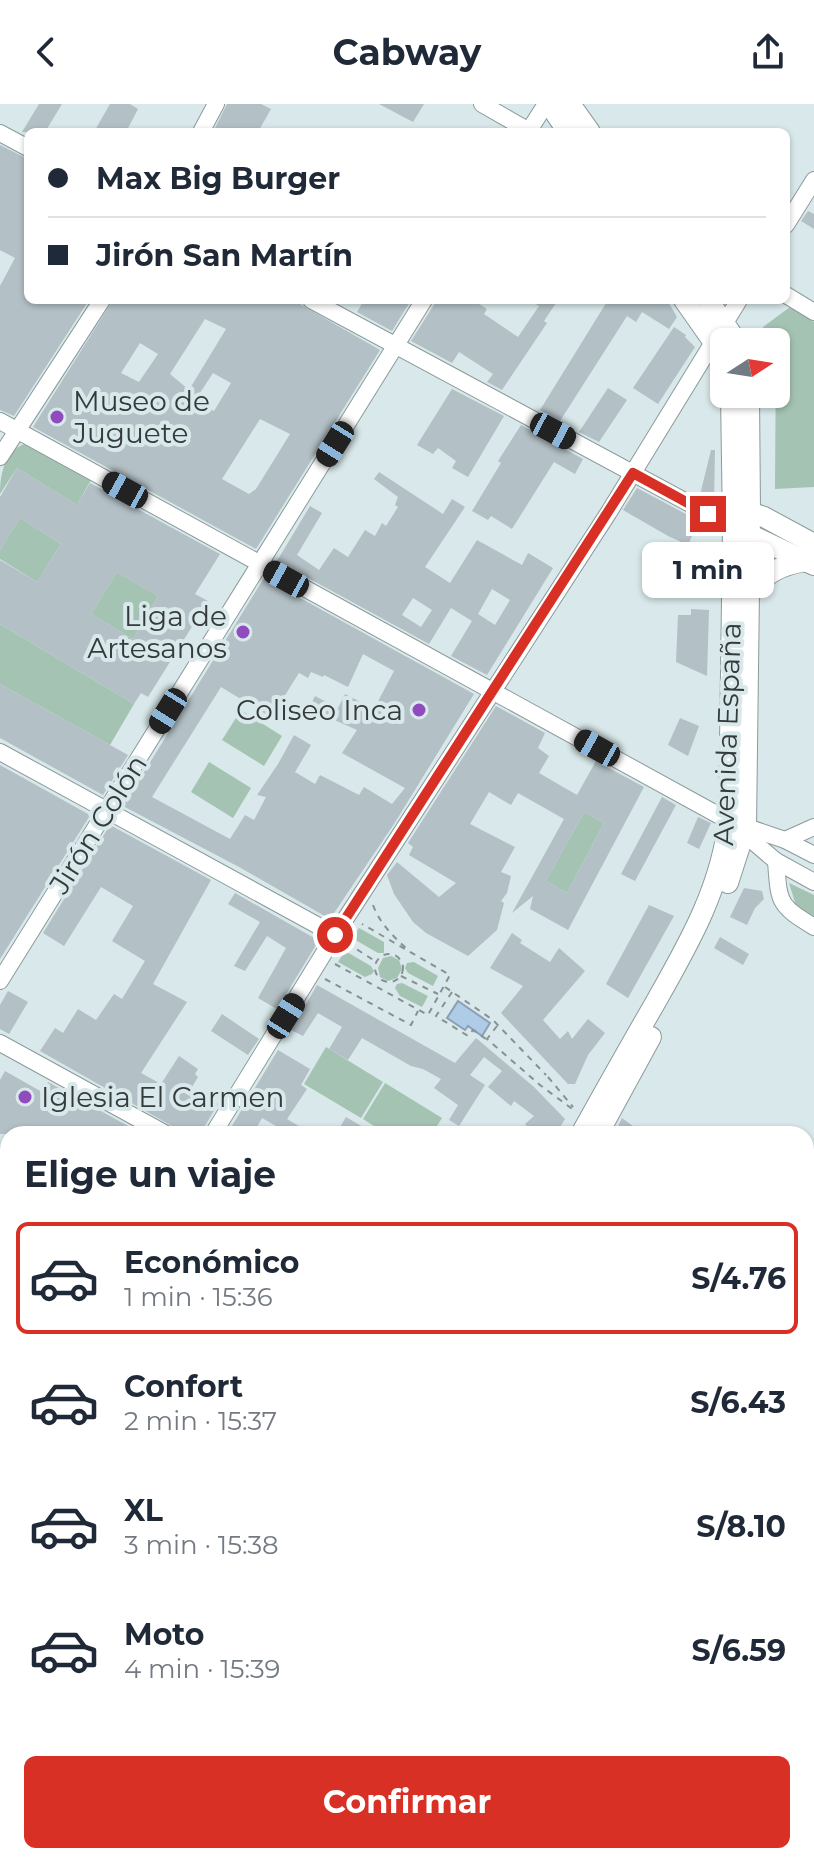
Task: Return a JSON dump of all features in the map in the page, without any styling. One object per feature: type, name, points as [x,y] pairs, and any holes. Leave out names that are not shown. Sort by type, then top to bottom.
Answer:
[{"type":"main road","points":[[547,104],[565,128]]},
{"type":"main road","points":[[570,104],[587,128]]},
{"type":"main road","points":[[687,304],[710,337]]},
{"type":"main road","points":[[711,304],[728,328]]},
{"type":"main road","name":"Avenida España","points":[[599,1126],[712,926],[740,828],[748,596],[732,408]]},
{"type":"main road","name":"Avenida España","points":[[740,828],[741,520],[748,408]]},
{"type":"main road","points":[[741,520],[812,551]]},
{"type":"main road","points":[[748,596],[763,577],[812,551]]},
{"type":"street","points":[[203,128],[216,104]]},
{"type":"street","points":[[482,104],[524,128]]},
{"type":"street","points":[[531,128],[547,104]]},
{"type":"street","points":[[0,133],[24,146]]},
{"type":"street","points":[[790,219],[814,180]]},
{"type":"street","points":[[790,297],[814,312]]},
{"type":"street","points":[[0,457],[99,304]]},
{"type":"street","points":[[318,304],[633,473],[741,520]]},
{"type":"street","name":"Jirón Colón","points":[[0,981],[422,304]]},
{"type":"street","points":[[724,328],[737,304]]},
{"type":"street","points":[[218,1126],[492,690],[633,473],[710,363]]},
{"type":"street","points":[[0,421],[740,828],[776,861],[814,882]]},
{"type":"street","points":[[0,752],[339,938]]},
{"type":"street","points":[[785,840],[814,827]]},
{"type":"street","points":[[740,828],[785,840],[814,855]]},
{"type":"street","points":[[776,861],[778,887],[785,908],[814,927]]},
{"type":"street","points":[[0,1043],[151,1126]]},
{"type":"path","points":[[372,900],[382,923],[412,953]]},
{"type":"path","points":[[334,964],[428,1015],[430,1012],[450,975],[358,922]]},
{"type":"path","points":[[339,938],[376,962]]},
{"type":"path","points":[[385,955],[396,956],[403,965],[401,976],[395,981],[382,981],[376,974],[376,962],[385,955]]},
{"type":"path","points":[[401,976],[439,995]]},
{"type":"path","points":[[325,979],[411,1025],[419,1010]]},
{"type":"path","points":[[430,1012],[468,1036],[473,1030],[487,1039],[577,1112],[497,1025],[444,986]]},
{"type":"path","points":[[436,1016],[452,991]]},
{"type":"path","points":[[487,1039],[497,1025]]},
{"type":"green space","points":[[790,307],[814,322],[814,487],[775,489],[776,408],[790,408],[790,328],[763,327]]},
{"type":"green space","points":[[24,444],[91,480],[77,505],[17,468],[0,494],[2,472],[8,459]]},
{"type":"green space","points":[[20,518],[61,544],[37,582],[0,559],[0,550]]},
{"type":"green space","points":[[117,572],[158,596],[133,639],[91,614]]},
{"type":"green space","points":[[0,624],[134,704],[110,745],[0,684]]},
{"type":"green space","points":[[241,710],[282,736],[264,766],[222,740]]},
{"type":"green space","points":[[209,762],[251,788],[233,818],[191,792]]},
{"type":"green space","points":[[584,812],[604,823],[567,893],[546,881]]},
{"type":"green space","points":[[789,883],[814,895],[814,921],[798,912]]},
{"type":"green space","points":[[359,928],[384,942],[384,953],[378,953],[352,938]]},
{"type":"green space","points":[[345,951],[371,966],[372,974],[365,977],[338,962]]},
{"type":"green space","points":[[391,956],[399,960],[402,969],[397,978],[388,981],[380,977],[378,968],[383,958]]},
{"type":"green space","points":[[414,962],[438,976],[433,986],[408,973],[405,968],[407,963]]},
{"type":"green space","points":[[402,983],[428,996],[422,1007],[400,996],[395,988]]},
{"type":"green space","points":[[326,1047],[383,1082],[361,1118],[304,1084]]},
{"type":"green space","points":[[385,1083],[442,1118],[437,1126],[374,1126],[363,1119]]},
{"type":"water","points":[[458,1001],[490,1023],[482,1036],[468,1026],[465,1030],[447,1018]]},
{"type":"building","points":[[39,104],[62,104],[47,128],[24,128]]},
{"type":"building","points":[[110,104],[130,104],[138,109],[128,128],[96,128]]},
{"type":"building","points":[[227,104],[261,104],[271,109],[260,128],[215,128]]},
{"type":"building","points":[[379,104],[424,104],[413,122]]},
{"type":"building","points":[[0,145],[24,157],[24,304],[86,304],[14,416],[0,410],[0,286],[15,258],[0,250]]},
{"type":"building","points":[[808,211],[814,214],[814,229],[801,221]]},
{"type":"building","points":[[110,304],[300,304],[380,350],[256,549],[33,427]],"holes":[[[205,319],[226,329],[189,390],[170,374]],[[140,343],[158,354],[139,382],[121,373]],[[213,373],[231,383],[214,411],[196,399]],[[260,419],[290,434],[256,489],[249,494],[222,479]]]},
{"type":"building","points":[[362,304],[409,304],[392,331],[357,312]]},
{"type":"building","points":[[434,304],[479,304],[487,309],[484,314],[518,337],[539,306],[536,304],[555,304],[544,321],[547,323],[502,390],[487,382],[493,374],[459,352],[452,363],[411,341]]},
{"type":"building","points":[[606,304],[669,304],[677,317],[669,329],[642,312],[636,322],[627,316],[560,421],[540,410]]},
{"type":"building","points":[[674,327],[686,335],[695,347],[658,404],[633,388]]},
{"type":"building","points":[[608,388],[627,400],[599,442],[579,432]]},
{"type":"building","points":[[452,389],[504,416],[468,477],[452,468],[456,461],[438,448],[433,454],[417,445]]},
{"type":"building","points":[[521,425],[583,459],[575,474],[554,462],[512,529],[491,516],[488,520],[472,511]]},
{"type":"building","points":[[711,450],[715,450],[714,503],[700,495]]},
{"type":"building","points":[[17,468],[77,505],[90,483],[220,554],[195,594],[208,601],[148,697],[141,693],[134,704],[0,624],[0,560],[37,582],[61,544],[20,518],[0,550],[0,497]],"holes":[[[117,572],[158,596],[133,639],[91,614]]]},
{"type":"building","points":[[379,472],[443,514],[452,499],[465,507],[425,567],[450,583],[477,540],[522,565],[528,553],[553,568],[487,675],[451,656],[472,621],[451,608],[429,644],[277,561],[310,506],[322,513],[297,555],[319,570],[334,548],[348,557],[365,530],[375,536],[382,523],[386,526],[398,507],[395,505],[398,497],[374,479]],"holes":[[[492,589],[510,600],[495,625],[478,614]],[[413,598],[432,610],[421,627],[402,615]]]},
{"type":"building","points":[[637,488],[699,521],[688,545],[623,510]]},
{"type":"building","points":[[695,555],[713,555],[712,590],[695,590]]},
{"type":"building","points":[[264,578],[474,694],[394,824],[330,919],[123,806]],"holes":[[[363,654],[394,671],[374,709],[345,694],[338,708],[315,696],[310,706],[357,730],[342,753],[405,788],[392,804],[364,787],[359,795],[320,775],[315,784],[295,772],[311,745],[294,735],[257,795],[266,797],[254,820],[245,815],[230,839],[152,797],[221,687],[274,719],[275,716],[289,723],[298,708],[282,700],[299,673],[308,678],[311,672],[324,675],[348,687]]]},
{"type":"building","points":[[691,609],[709,610],[707,676],[676,662],[678,615],[691,615]]},
{"type":"building","points":[[0,684],[128,755],[103,795],[0,738]]},
{"type":"building","points":[[496,706],[545,733],[538,748],[549,756],[539,773],[577,795],[596,761],[644,787],[568,930],[530,909],[533,896],[512,913],[564,819],[518,793],[511,805],[489,792],[470,824],[515,847],[501,872],[511,876],[507,893],[501,901],[504,903],[497,930],[468,956],[426,933],[413,922],[394,894],[387,875],[397,862],[439,897],[456,883],[409,855],[413,847],[408,843]],"holes":[[[584,812],[604,823],[567,893],[546,881]]]},
{"type":"building","points":[[680,718],[699,726],[688,756],[668,745]]},
{"type":"building","points":[[0,765],[89,817],[0,959]]},
{"type":"building","points":[[662,797],[676,805],[635,881],[621,874]]},
{"type":"building","points":[[698,817],[711,823],[699,849],[687,843]]},
{"type":"building","points":[[110,825],[211,880],[153,984],[187,1002],[141,1073],[161,1084],[179,1056],[198,1069],[195,1074],[198,1077],[192,1087],[218,1104],[205,1126],[172,1126],[40,1051],[55,1028],[63,1033],[78,1009],[96,1020],[114,994],[122,999],[145,961],[112,941],[133,906],[101,887],[64,946],[43,933]]},
{"type":"building","points":[[744,888],[762,891],[764,899],[755,908],[747,925],[730,917]]},
{"type":"building","points":[[235,893],[316,939],[316,945],[277,1009],[258,998],[286,948],[267,936],[245,971],[234,966],[260,922],[228,904]]},
{"type":"building","points":[[649,905],[674,916],[628,998],[606,984]]},
{"type":"building","points":[[512,933],[522,940],[520,943],[550,962],[559,948],[585,971],[543,1020],[560,1039],[568,1031],[572,1039],[588,1019],[605,1033],[588,1055],[575,1084],[568,1084],[501,1013],[523,986],[490,968]]},
{"type":"building","points":[[720,937],[749,954],[743,965],[714,948]]},
{"type":"building","points":[[317,985],[455,1063],[476,1038],[534,1087],[565,1119],[561,1126],[527,1126],[525,1124],[534,1116],[514,1101],[511,1106],[488,1087],[502,1071],[484,1057],[470,1075],[485,1085],[459,1126],[449,1120],[458,1105],[434,1088],[441,1079],[362,1038],[348,1060],[329,1049],[342,1027],[318,1013],[303,1036],[291,1030]]},
{"type":"building","points":[[8,991],[28,1002],[9,1034],[0,1029],[0,1005]]},
{"type":"building","points":[[222,1014],[259,1039],[248,1055],[211,1031]]},
{"type":"building","points":[[278,1050],[310,1069],[301,1085],[307,1089],[287,1119],[299,1126],[276,1126],[262,1118],[258,1126],[232,1126]]},
{"type":"building","points":[[5,1071],[42,1092],[48,1082],[128,1126],[0,1126],[0,1080]]},
{"type":"building","points":[[346,1117],[361,1126],[341,1126]]},
{"type":"building","points":[[622,1118],[633,1126],[618,1126]]},
{"type":"place","name":"Museo de Juguete","points":[[57,417]]},
{"type":"place","name":"Liga de Artesanos","points":[[243,632]]},
{"type":"place","name":"Coliseo Inca","points":[[419,710]]},
{"type":"place","name":"Iglesia El Carmen","points":[[25,1097]]},
{"type":"route","points":[[335,935],[633,473],[708,514]]}]
